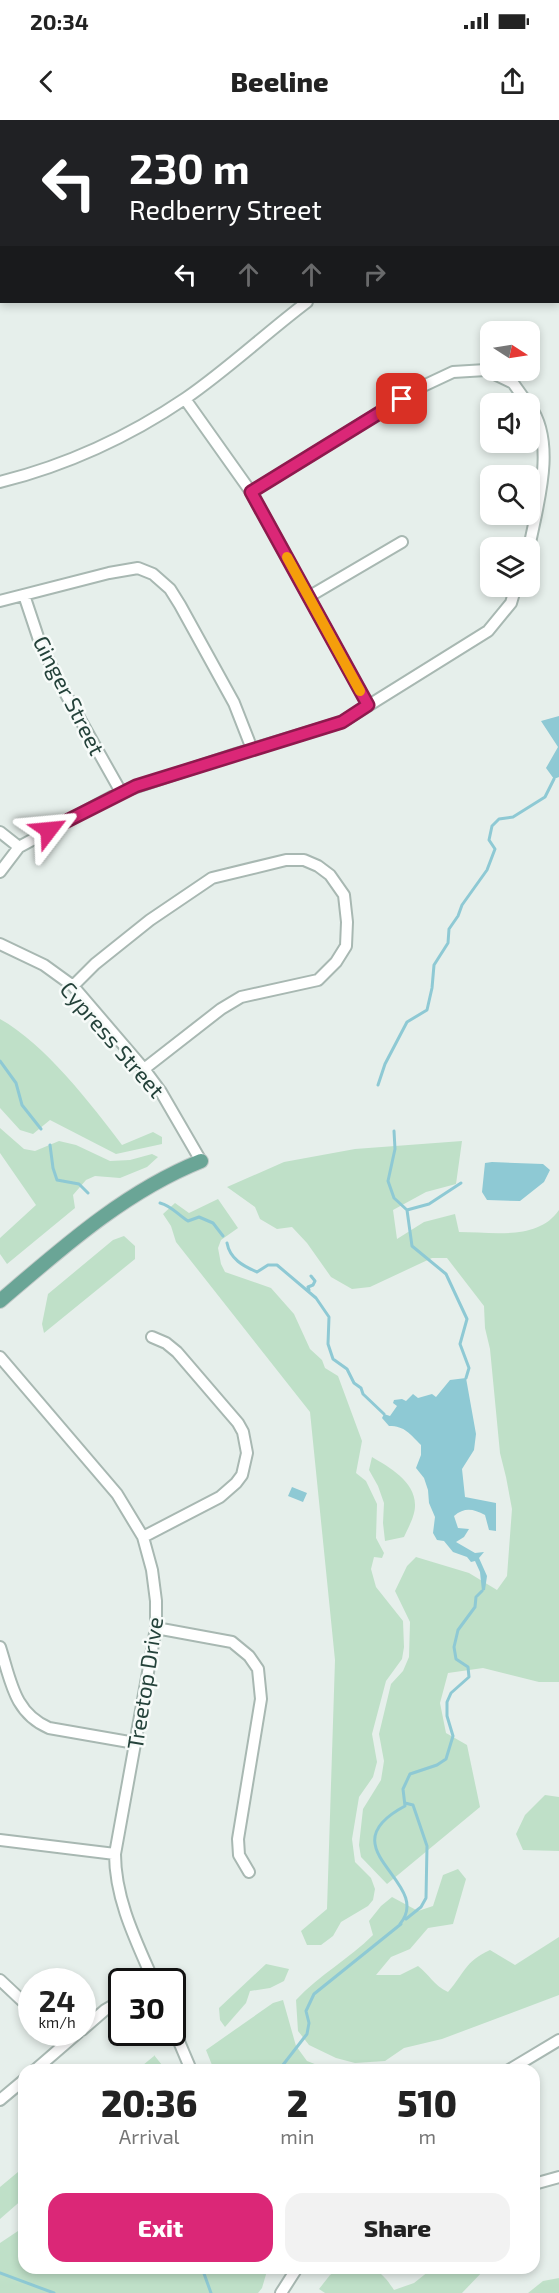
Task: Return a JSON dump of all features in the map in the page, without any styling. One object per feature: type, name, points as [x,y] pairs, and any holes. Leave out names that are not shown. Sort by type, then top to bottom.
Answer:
[{"type":"main road","points":[[0,1301],[98,1219],[178,1170],[201,1161]]},
{"type":"street","points":[[0,482],[65,463],[110,444],[185,399],[306,303]]},
{"type":"street","points":[[251,492],[421,387],[453,372],[486,370],[513,383],[520,393]]},
{"type":"street","points":[[185,399],[251,492],[368,705]]},
{"type":"street","points":[[531,537],[540,492],[544,450],[540,434]]},
{"type":"street","points":[[310,596],[402,542]]},
{"type":"street","points":[[0,601],[109,573],[138,568],[153,574],[162,580],[175,597],[234,702],[252,749]]},
{"type":"street","name":"Ginger Street","points":[[24,595],[39,640],[59,682],[121,792]]},
{"type":"street","points":[[0,872],[20,847],[121,792],[342,722],[488,631],[511,603],[513,597]]},
{"type":"street","points":[[0,832],[20,847]]},
{"type":"street","points":[[73,986],[95,964],[150,920],[212,878],[286,860],[304,860],[318,866],[330,876],[344,895],[347,922],[346,946],[336,962],[318,980],[241,998],[221,1009],[144,1069]]},
{"type":"street","name":"Cypress Street","points":[[0,944],[44,964],[73,986],[144,1069],[171,1108],[201,1161]]},
{"type":"street","points":[[143,1537],[230,1490],[242,1475],[247,1453],[243,1432],[238,1423],[177,1352],[166,1343],[152,1337]]},
{"type":"street","name":"Treetop Drive","points":[[0,1357],[117,1494],[143,1537],[155,1586],[156,1628],[115,1854],[118,1890],[147,1968]]},
{"type":"street","points":[[156,1628],[232,1642],[244,1650],[258,1669],[261,1699],[238,1839],[239,1855],[249,1872]]},
{"type":"street","points":[[0,1647],[18,1701],[25,1712],[38,1723],[50,1728],[135,1743]]},
{"type":"street","points":[[0,1840],[115,1854]]},
{"type":"street","points":[[0,1980],[18,1997]]},
{"type":"street","points":[[96,2018],[108,2008]]},
{"type":"street","points":[[519,2064],[559,2040]]},
{"type":"street","points":[[42,2064],[63,2046]]},
{"type":"street","points":[[181,2046],[188,2064]]},
{"type":"street","points":[[0,2100],[18,2085]]},
{"type":"street","points":[[540,2183],[559,2178]]},
{"type":"street","points":[[281,2293],[293,2274]]},
{"type":"green space","points":[[0,1019],[34,1043],[50,1059],[82,1094],[122,1145],[153,1132],[162,1137],[162,1144],[116,1154],[50,1120],[33,1134],[20,1130],[0,1108]]},
{"type":"green space","points":[[0,1128],[24,1149],[35,1151],[59,1141],[76,1145],[110,1161],[130,1160],[152,1154],[158,1157],[147,1167],[120,1178],[95,1176],[86,1180],[73,1195],[75,1208],[7,1264],[0,1254],[0,1238],[36,1205],[0,1153]]},
{"type":"green space","points":[[462,1141],[456,1184],[426,1192],[393,1210],[397,1239],[424,1222],[455,1214],[459,1232],[514,1233],[527,1231],[550,1220],[559,1210],[559,1682],[539,1682],[483,1668],[448,1673],[440,1703],[446,1733],[467,1745],[480,1807],[387,1884],[361,1857],[359,1845],[363,1809],[381,1780],[384,1761],[379,1734],[391,1684],[403,1671],[409,1657],[410,1622],[395,1591],[407,1566],[416,1557],[469,1573],[497,1590],[507,1576],[512,1509],[500,1453],[484,1306],[447,1258],[432,1258],[370,1287],[352,1289],[331,1277],[307,1243],[292,1227],[277,1229],[260,1219],[255,1207],[227,1187],[284,1162],[355,1149]]},
{"type":"green space","points":[[218,1199],[238,1228],[221,1240],[218,1248],[225,1272],[271,1288],[294,1314],[310,1349],[322,1360],[325,1368],[338,1376],[362,1441],[356,1473],[366,1481],[377,1504],[376,1538],[384,1553],[382,1558],[374,1557],[371,1569],[376,1587],[403,1621],[402,1659],[386,1681],[372,1734],[377,1762],[373,1777],[359,1797],[352,1839],[355,1862],[371,1878],[375,1889],[373,1900],[368,1906],[341,1922],[333,1936],[321,1945],[307,1945],[301,1931],[327,1909],[335,1660],[310,1412],[176,1242],[171,1226],[163,1214],[175,1203],[189,1213]]},
{"type":"green space","points":[[124,1236],[135,1246],[135,1259],[44,1333],[42,1324],[48,1294],[113,1240]]},
{"type":"green space","points":[[372,1457],[400,1476],[414,1497],[415,1510],[404,1537],[385,1541],[384,1503],[369,1470]]},
{"type":"green space","points":[[545,1795],[559,1797],[559,1851],[523,1850],[516,1834],[525,1815]]},
{"type":"green space","points":[[458,1869],[466,1879],[453,1924],[428,1928],[410,1949],[391,1957],[376,1975],[400,1975],[418,1966],[448,1992],[481,1954],[490,1950],[515,1965],[559,1937],[559,1995],[442,2039],[404,2048],[385,2061],[355,2063],[336,2058],[309,2045],[298,2031],[296,2000],[373,1935],[369,1921],[392,1897],[418,1911],[433,1906],[443,1875]]},
{"type":"green space","points":[[266,1964],[289,1969],[284,1981],[270,1988],[250,1991],[246,2003],[225,2027],[220,2020],[219,2008]]},
{"type":"green space","points":[[283,2000],[296,2046],[307,2061],[315,2064],[212,2064],[206,2050],[273,2003]]},
{"type":"green space","points":[[154,2056],[161,2064],[144,2064]]},
{"type":"green space","points":[[18,2172],[18,2203],[0,2219],[0,2187]]},
{"type":"green space","points":[[18,2231],[18,2274],[266,2274],[258,2293],[0,2293],[0,2243]]},
{"type":"green space","points":[[381,2274],[394,2290],[414,2283],[425,2274],[480,2274],[462,2293],[325,2293],[319,2289],[330,2275]]},
{"type":"green space","points":[[559,2278],[559,2293],[528,2293],[543,2281]]},
{"type":"water","points":[[559,716],[559,777],[554,779],[546,768],[558,747],[541,721]]},
{"type":"water","points":[[485,1163],[543,1164],[550,1170],[544,1182],[520,1201],[487,1200],[482,1192]]},
{"type":"water","points":[[466,1378],[476,1434],[474,1450],[462,1469],[465,1497],[496,1503],[496,1531],[489,1530],[485,1515],[477,1511],[465,1510],[454,1516],[458,1528],[469,1529],[464,1537],[456,1542],[475,1553],[484,1552],[479,1558],[487,1576],[485,1590],[482,1591],[480,1572],[475,1561],[471,1562],[467,1557],[453,1552],[444,1541],[437,1540],[433,1533],[435,1517],[429,1503],[428,1490],[424,1478],[416,1468],[421,1455],[421,1445],[407,1431],[389,1426],[382,1418],[384,1414],[390,1416],[397,1406],[393,1403],[394,1400],[406,1401],[413,1394],[418,1398],[432,1394],[436,1397],[450,1380]]},
{"type":"water","points":[[292,1487],[307,1493],[303,1502],[288,1496]]},
{"type":"waterway","points":[[378,1085],[385,1064],[407,1022],[427,1010],[434,965],[448,943],[449,929],[462,905],[487,870],[495,849],[489,840],[492,826],[499,819],[513,817],[545,797],[554,779]]},
{"type":"waterway","points":[[0,1061],[16,1083],[22,1105],[41,1129]]},
{"type":"waterway","points":[[394,1131],[395,1149],[388,1181],[394,1198],[407,1210],[412,1246],[446,1274],[467,1319],[460,1344],[469,1368],[466,1378]]},
{"type":"waterway","points":[[50,1145],[57,1180],[79,1184],[88,1193]]},
{"type":"waterway","points":[[407,1210],[429,1204],[461,1183]]},
{"type":"waterway","points":[[160,1203],[188,1221],[199,1217],[213,1223],[223,1236]]},
{"type":"waterway","points":[[227,1243],[234,1258],[242,1264],[257,1272],[268,1265],[277,1265],[316,1298],[329,1317],[328,1344],[333,1359],[347,1369],[363,1394],[384,1414]]},
{"type":"waterway","points":[[309,1290],[308,1287],[315,1281],[311,1276]]},
{"type":"waterway","points":[[400,1924],[407,1909],[404,1894],[377,1851],[375,1837],[383,1822],[405,1806],[403,1789],[410,1774],[437,1765],[446,1759],[453,1736],[447,1716],[447,1702],[451,1693],[469,1677],[468,1667],[456,1659],[454,1647],[458,1630],[475,1607],[476,1597],[482,1591]]},
{"type":"waterway","points":[[405,1803],[413,1805],[427,1846],[426,1898],[421,1907],[406,1919]]},
{"type":"waterway","points":[[284,2064],[307,2034],[309,2023],[306,2011],[314,1994],[401,1924]]},
{"type":"waterway","points":[[0,2273],[54,2293]]},
{"type":"waterway","points":[[204,2274],[211,2293]]},
{"type":"slow traffic","points":[[287,557],[360,691]]},
{"type":"route","points":[[49,830],[136,786],[342,722],[368,705],[251,492],[402,399]]}]
